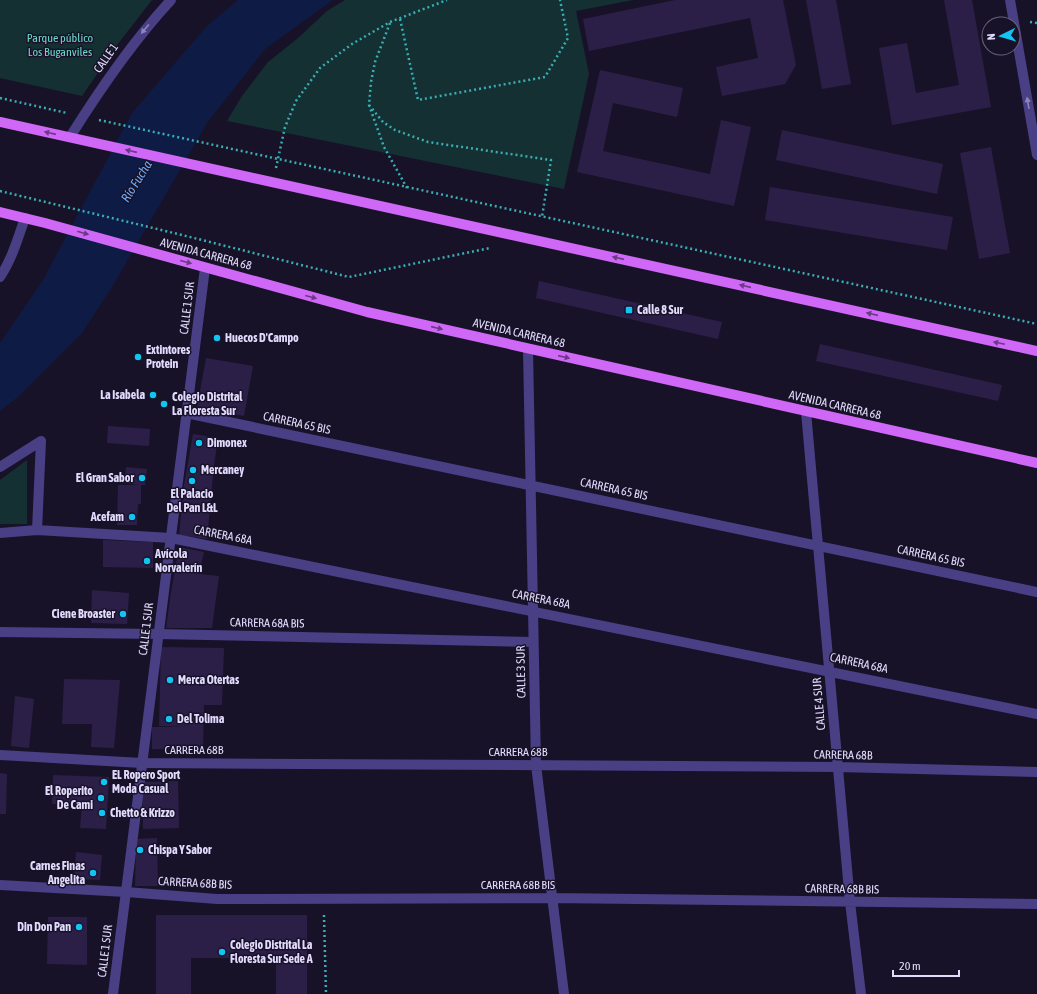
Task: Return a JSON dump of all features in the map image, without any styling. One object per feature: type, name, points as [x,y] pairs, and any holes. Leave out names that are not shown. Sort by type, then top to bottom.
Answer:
[{"type":"main road","points":[[0,122],[1037,351]]},
{"type":"main road","name":"AVENIDA CARRERA 68","points":[[0,212],[46,223],[367,312],[1037,464]]},
{"type":"street","name":"CALLE 1","points":[[70,137],[130,48],[171,0]]},
{"type":"street","points":[[1010,0],[1037,155]]},
{"type":"street","points":[[0,277],[17,243],[25,218]]},
{"type":"street","name":"CALLE 1 SUR","points":[[113,994],[205,268]]},
{"type":"street","name":"CALLE 3 SUR","points":[[528,349],[536,765],[564,994]]},
{"type":"street","name":"CALLE 4 SUR","points":[[806,412],[850,902],[861,994]]},
{"type":"street","name":"CARRERA 65 BIS","points":[[186,413],[1037,592]]},
{"type":"street","points":[[0,467],[41,441],[37,530]]},
{"type":"street","name":"CARRERA 68A","points":[[0,533],[37,530],[171,538],[830,670],[1037,714]]},
{"type":"street","name":"CARRERA 68A BIS","points":[[0,632],[533,642]]},
{"type":"street","name":"CARRERA 68B","points":[[0,754],[142,763],[838,767],[1037,772]]},
{"type":"street","name":"CARRERA 68B BIS","points":[[0,885],[217,899],[552,898],[1037,904]]},
{"type":"path","points":[[274,182],[285,127],[296,101],[320,68],[352,44],[390,22],[447,0]]},
{"type":"path","points":[[400,18],[418,100],[545,77],[568,38],[560,0]]},
{"type":"path","points":[[390,22],[375,62],[369,105],[384,147],[408,188]]},
{"type":"path","points":[[0,98],[278,160],[1037,324]]},
{"type":"path","points":[[369,105],[383,122],[395,130],[428,142],[551,160],[542,217]]},
{"type":"path","points":[[0,191],[349,277],[494,247]]},
{"type":"path","points":[[323,898],[326,994]]},
{"type":"green space","name":"Parque público Los Buganviles","points":[[0,0],[152,0],[117,45],[82,96],[0,78]]},
{"type":"green space","points":[[345,0],[633,0],[576,11],[589,74],[564,189],[227,121],[242,96],[268,62],[297,39],[327,11]]},
{"type":"green space","points":[[27,460],[27,524],[0,524],[0,480]]},
{"type":"water","name":"Río Fucha","points":[[238,0],[333,0],[265,49],[207,123],[112,287],[82,333],[18,397],[0,411],[0,343],[43,280],[132,113],[207,26]]},
{"type":"building","points":[[675,0],[783,0],[796,65],[785,84],[722,96],[716,67],[758,58],[750,18],[589,51],[583,19]]},
{"type":"building","points":[[806,0],[836,0],[851,84],[822,89]]},
{"type":"building","points":[[944,0],[972,0],[991,107],[892,125],[879,48],[907,43],[916,93],[959,85]]},
{"type":"building","points":[[600,70],[683,88],[677,117],[613,103],[603,151],[710,174],[721,120],[751,127],[734,206],[577,172]]},
{"type":"building","points":[[782,130],[943,164],[937,194],[776,160]]},
{"type":"building","points":[[991,147],[1010,253],[979,259],[960,153]]},
{"type":"building","points":[[770,187],[953,217],[947,250],[765,220]]},
{"type":"building","name":"Calle 8 Sur","points":[[539,281],[722,322],[718,339],[536,298]]},
{"type":"building","points":[[820,344],[1002,385],[998,401],[816,361]]},
{"type":"building","points":[[206,358],[253,366],[244,416],[197,408]]},
{"type":"building","points":[[108,426],[150,429],[149,446],[107,443]]},
{"type":"building","points":[[193,434],[218,438],[207,539],[179,535],[184,485]]},
{"type":"building","points":[[126,467],[147,469],[145,485],[141,485],[141,504],[138,504],[137,525],[117,525],[118,485],[138,485],[124,483]]},
{"type":"building","points":[[103,540],[153,542],[153,568],[103,567]]},
{"type":"building","points":[[179,547],[204,552],[199,574],[219,576],[212,628],[166,628]]},
{"type":"building","points":[[92,590],[129,593],[127,624],[91,623]]},
{"type":"building","points":[[161,647],[224,648],[222,705],[204,705],[203,750],[152,749],[152,727],[192,727],[159,726]]},
{"type":"building","points":[[64,679],[120,680],[114,748],[91,747],[92,724],[62,724]]},
{"type":"building","points":[[15,696],[34,699],[29,748],[11,746]]},
{"type":"building","points":[[0,773],[7,774],[6,814],[0,814]]},
{"type":"building","points":[[53,775],[109,777],[106,829],[80,828],[82,805],[52,804]]},
{"type":"building","points":[[178,781],[179,828],[143,829],[142,782]]},
{"type":"building","points":[[157,838],[158,886],[135,886],[136,839]]},
{"type":"building","points":[[76,852],[102,855],[100,880],[74,879]]},
{"type":"building","points":[[156,915],[307,915],[307,994],[276,994],[276,958],[191,958],[191,994],[156,994]]},
{"type":"building","points":[[48,917],[87,917],[87,965],[47,964]]},
{"type":"place","name":"Calle 8 Sur","points":[[629,310]]},
{"type":"place","name":"Huecos D'Campo","points":[[217,338]]},
{"type":"place","name":"Extintores Protein","points":[[138,357]]},
{"type":"place","name":"La Isabela","points":[[153,395]]},
{"type":"place","name":"Colegio Distrital La Floresta Sur","points":[[164,404]]},
{"type":"place","name":"Dimonex","points":[[199,443]]},
{"type":"place","name":"Mercaney","points":[[193,470]]},
{"type":"place","name":"El Gran Sabor","points":[[142,478]]},
{"type":"place","name":"El Palacio Del Pan L&L","points":[[192,481]]},
{"type":"place","name":"Acefam","points":[[132,517]]},
{"type":"place","name":"Avícola Norvalerín","points":[[147,561]]},
{"type":"place","name":"Ciene Broaster","points":[[123,614]]},
{"type":"place","name":"Merca Otertas","points":[[170,680]]},
{"type":"place","name":"Del Tolima","points":[[169,719]]},
{"type":"place","name":"EL Ropero Sport Moda Casual","points":[[104,782]]},
{"type":"place","name":"El Roperito De Cami","points":[[101,798]]},
{"type":"place","name":"Chetto & Krizzo","points":[[102,813]]},
{"type":"place","name":"Chispa Y Sabor","points":[[140,850]]},
{"type":"place","name":"Carnes Finas Angelita","points":[[93,873]]},
{"type":"place","name":"Din Don Pan","points":[[79,927]]},
{"type":"place","name":"Colegio Distrital La Floresta Sur Sede A","points":[[222,952]]}]
